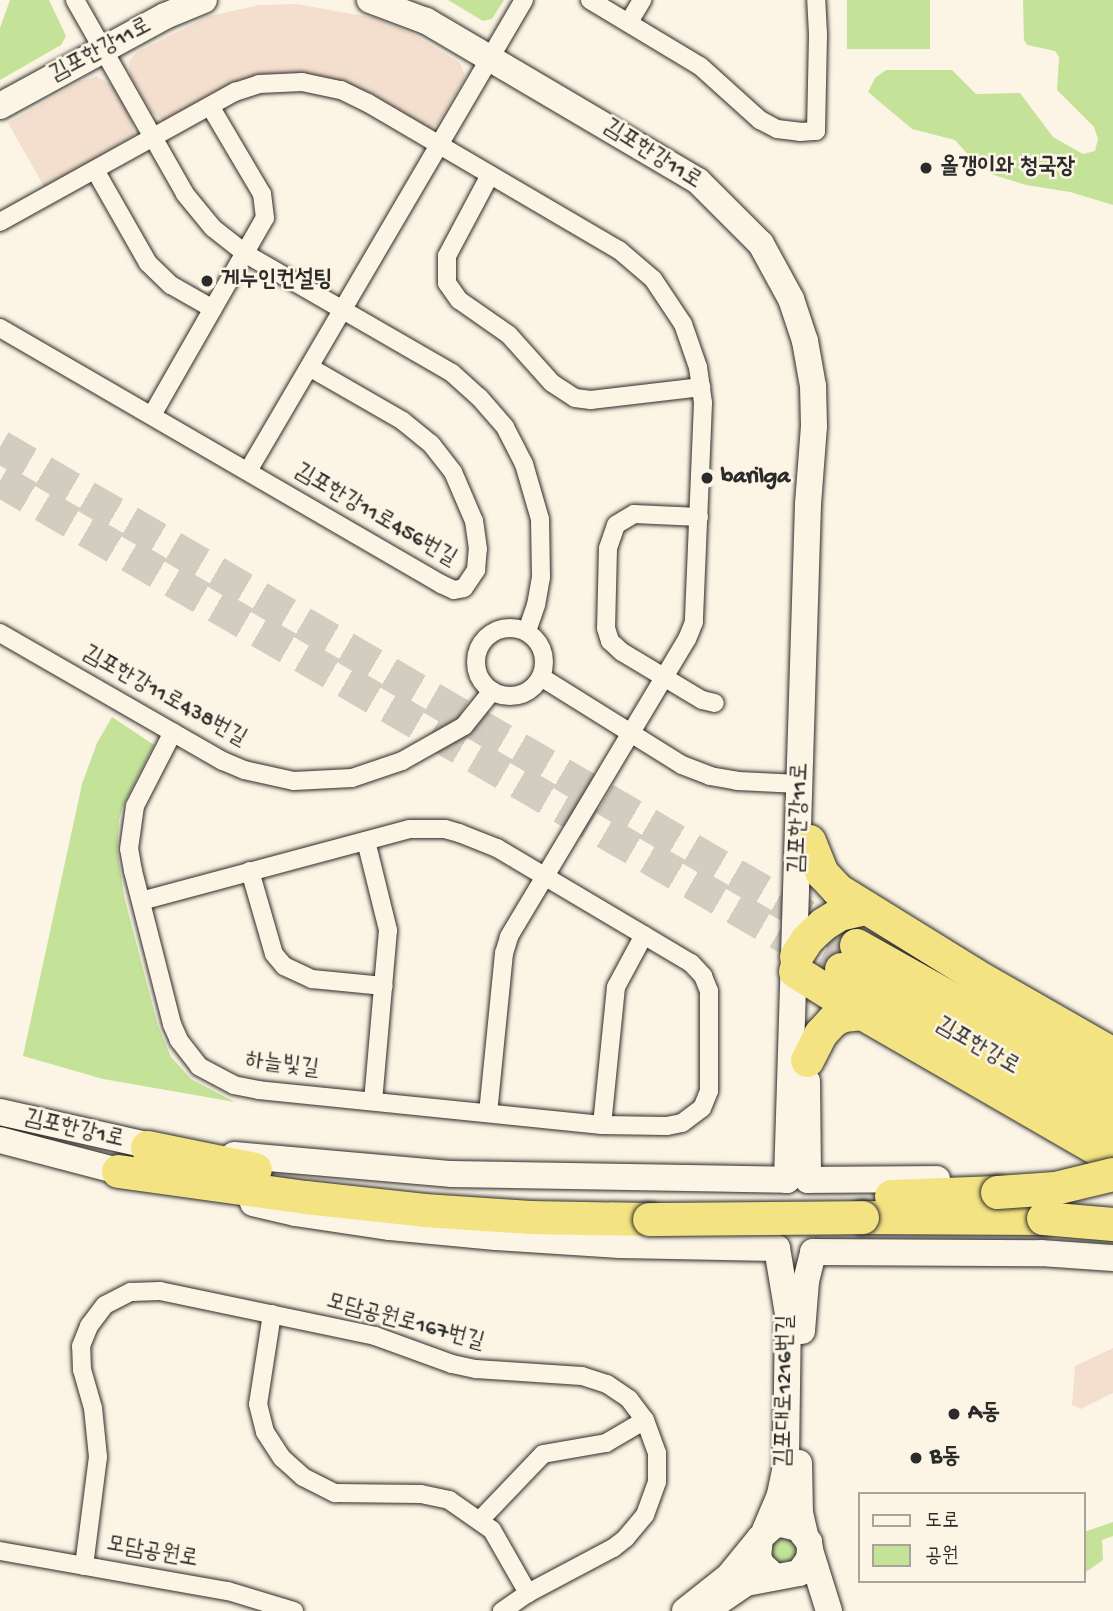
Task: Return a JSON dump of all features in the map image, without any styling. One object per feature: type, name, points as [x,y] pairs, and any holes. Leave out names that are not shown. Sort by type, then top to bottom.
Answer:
[{"type":"highway","points":[[809,841],[822,873],[865,908],[1113,1054]]},
{"type":"highway","points":[[865,908],[839,914],[801,961],[862,1013],[1113,1158]]},
{"type":"highway","name":"김포한강로","points":[[1113,1089],[848,957],[1113,1125]]},
{"type":"highway","points":[[807,1060],[820,1034],[833,1020],[843,1014],[862,1013]]},
{"type":"highway","points":[[147,1147],[306,1177],[413,1189],[650,1208]]},
{"type":"highway","points":[[118,1171],[424,1210],[530,1217],[650,1208],[863,1207],[1113,1224]]},
{"type":"highway","points":[[863,1207],[1055,1188],[1113,1174]]},
{"type":"main road","name":"김포한강11로","points":[[0,106],[175,11],[204,0]]},
{"type":"main road","name":"김포한강11로","points":[[370,0],[419,18],[489,56],[698,181],[761,244],[791,299],[805,341],[813,386],[815,504],[809,841],[801,961],[807,1060],[797,1180]]},
{"type":"main road","name":"김포한강11로","points":[[797,1180],[801,961],[800,784],[808,504],[813,457]]},
{"type":"main road","name":"김포한강1로","points":[[0,1112],[147,1147],[453,1174],[797,1180],[978,1179],[1007,1183],[1069,1210],[1113,1241]]},
{"type":"main road","name":"김포한강1로","points":[[0,1140],[295,1213],[390,1227],[620,1245],[777,1248]]},
{"type":"main road","points":[[813,1252],[830,1236],[834,1213],[823,1192],[797,1180],[770,1196],[762,1219],[764,1230],[777,1248],[789,1254],[1041,1253],[1113,1258]]},
{"type":"main road","name":"김포대로1216번길","points":[[685,1611],[729,1576],[763,1535],[780,1495],[786,1466],[788,1314],[777,1248]]},
{"type":"main road","name":"김포대로1216번길","points":[[813,1252],[804,1296],[798,1493],[808,1542],[827,1605]]},
{"type":"main road","points":[[705,1611],[746,1583],[782,1576],[805,1567],[808,1542],[798,1528],[781,1524],[763,1535],[758,1556],[761,1564],[782,1576],[811,1585],[827,1605]]},
{"type":"street","points":[[75,0],[194,206],[227,241],[452,373],[493,411],[514,444],[532,485],[542,539],[539,593],[527,631]]},
{"type":"street","points":[[0,328],[248,471],[437,143],[524,0]]},
{"type":"street","points":[[590,0],[699,66],[769,125],[786,131],[816,131],[816,0]]},
{"type":"street","points":[[629,22],[642,0]]},
{"type":"street","points":[[0,222],[210,106],[259,84],[313,84],[353,95],[619,250],[653,279],[683,324],[695,353],[701,387],[703,431],[694,622],[509,937],[504,953],[488,1112]]},
{"type":"street","points":[[152,415],[263,225],[265,202],[210,106]]},
{"type":"street","points":[[94,170],[155,271],[171,285],[213,309]]},
{"type":"street","points":[[490,175],[447,256],[447,283],[459,300],[509,335],[552,383],[575,398],[592,400],[701,387]]},
{"type":"street","name":"김포한강11로456번길","points":[[248,471],[448,588],[460,589],[472,579],[478,560],[474,521],[462,487],[444,458],[403,421],[309,367]]},
{"type":"street","points":[[699,517],[634,514],[616,525],[609,540],[607,635],[615,647],[702,700],[715,703]]},
{"type":"street","points":[[506,628],[527,631],[538,641],[543,652],[545,663],[541,677],[527,692],[515,696],[492,691],[479,676],[477,655],[480,646],[495,631],[506,628]]},
{"type":"street","name":"김포한강11로438번길","points":[[0,633],[244,770],[294,781],[352,778],[402,761],[464,726],[492,691]]},
{"type":"street","points":[[541,677],[682,765],[710,776],[737,781],[800,784]]},
{"type":"street","name":"하늘빛길","points":[[141,901],[410,830],[445,830],[497,848],[691,963],[703,976],[709,990],[709,1091],[702,1108],[682,1123],[666,1126],[602,1125],[234,1085],[199,1066],[179,1040],[172,1024],[141,901],[129,849],[131,826],[144,785],[173,732]]},
{"type":"street","points":[[366,841],[388,930],[373,1100]]},
{"type":"street","points":[[250,872],[274,954],[284,966],[312,979],[384,986]]},
{"type":"street","points":[[602,1125],[616,987],[643,935]]},
{"type":"street","name":"모담공원로167번길","points":[[84,1566],[98,1457],[93,1408],[80,1356],[85,1336],[95,1315],[118,1297],[145,1290],[375,1336],[463,1367],[594,1379],[629,1399],[645,1420],[655,1441],[659,1466],[652,1500],[645,1515],[626,1538],[613,1548],[528,1593],[502,1611]]},
{"type":"street","points":[[272,1314],[258,1405],[265,1432],[292,1468],[320,1487],[335,1493],[432,1495],[449,1500],[480,1520],[500,1542],[528,1593]]},
{"type":"street","points":[[480,1520],[543,1454],[606,1443],[645,1420]]},
{"type":"street","name":"모담공원로","points":[[0,1551],[228,1591],[294,1611]]},
{"type":"shaded area","points":[[296,4],[375,18],[415,35],[460,63],[465,75],[463,81],[437,124],[429,130],[305,76],[164,121],[151,112],[130,74],[129,61],[137,52],[209,16],[259,5]]},
{"type":"shaded area","points":[[97,76],[113,86],[132,121],[134,135],[46,190],[8,123],[81,81]]},
{"type":"shaded area","points":[[1113,1348],[1113,1393],[1081,1409],[1072,1405],[1075,1366]]},
{"type":"green space","points":[[10,0],[49,0],[66,36],[61,45],[0,80],[0,28]]},
{"type":"green space","points":[[448,0],[504,0],[492,19],[483,21]]},
{"type":"green space","points":[[847,0],[930,0],[930,49],[847,49]]},
{"type":"green space","points":[[1023,0],[1113,0],[1113,205],[994,175],[973,160],[955,140],[912,129],[868,92],[875,78],[886,70],[952,70],[976,94],[1020,93],[1053,137],[1083,154],[1095,151],[1098,139],[1094,127],[1057,90],[1059,57],[1055,51],[1027,45],[1024,40]]},
{"type":"green space","points":[[112,717],[154,745],[123,806],[117,850],[124,896],[158,1026],[171,1057],[191,1079],[235,1102],[103,1079],[23,1056],[82,784],[97,743]]},
{"type":"green space","points":[[1113,1522],[1113,1536],[1102,1540],[1103,1560],[1085,1573],[1085,1532]]},
{"type":"green space","points":[[788,1535],[800,1550],[793,1564],[773,1563],[769,1543],[772,1539]]},
{"type":"tunnel","points":[[0,446],[856,945]]},
{"type":"tunnel","points":[[0,480],[841,969]]},
{"type":"place","name":"올갱이와 청국장","points":[[926,168]]},
{"type":"place","name":"게누인컨설팅","points":[[207,281]]},
{"type":"place","name":"barilga","points":[[707,478]]},
{"type":"place","name":"A동","points":[[954,1414]]},
{"type":"place","name":"B동","points":[[916,1458]]}]
